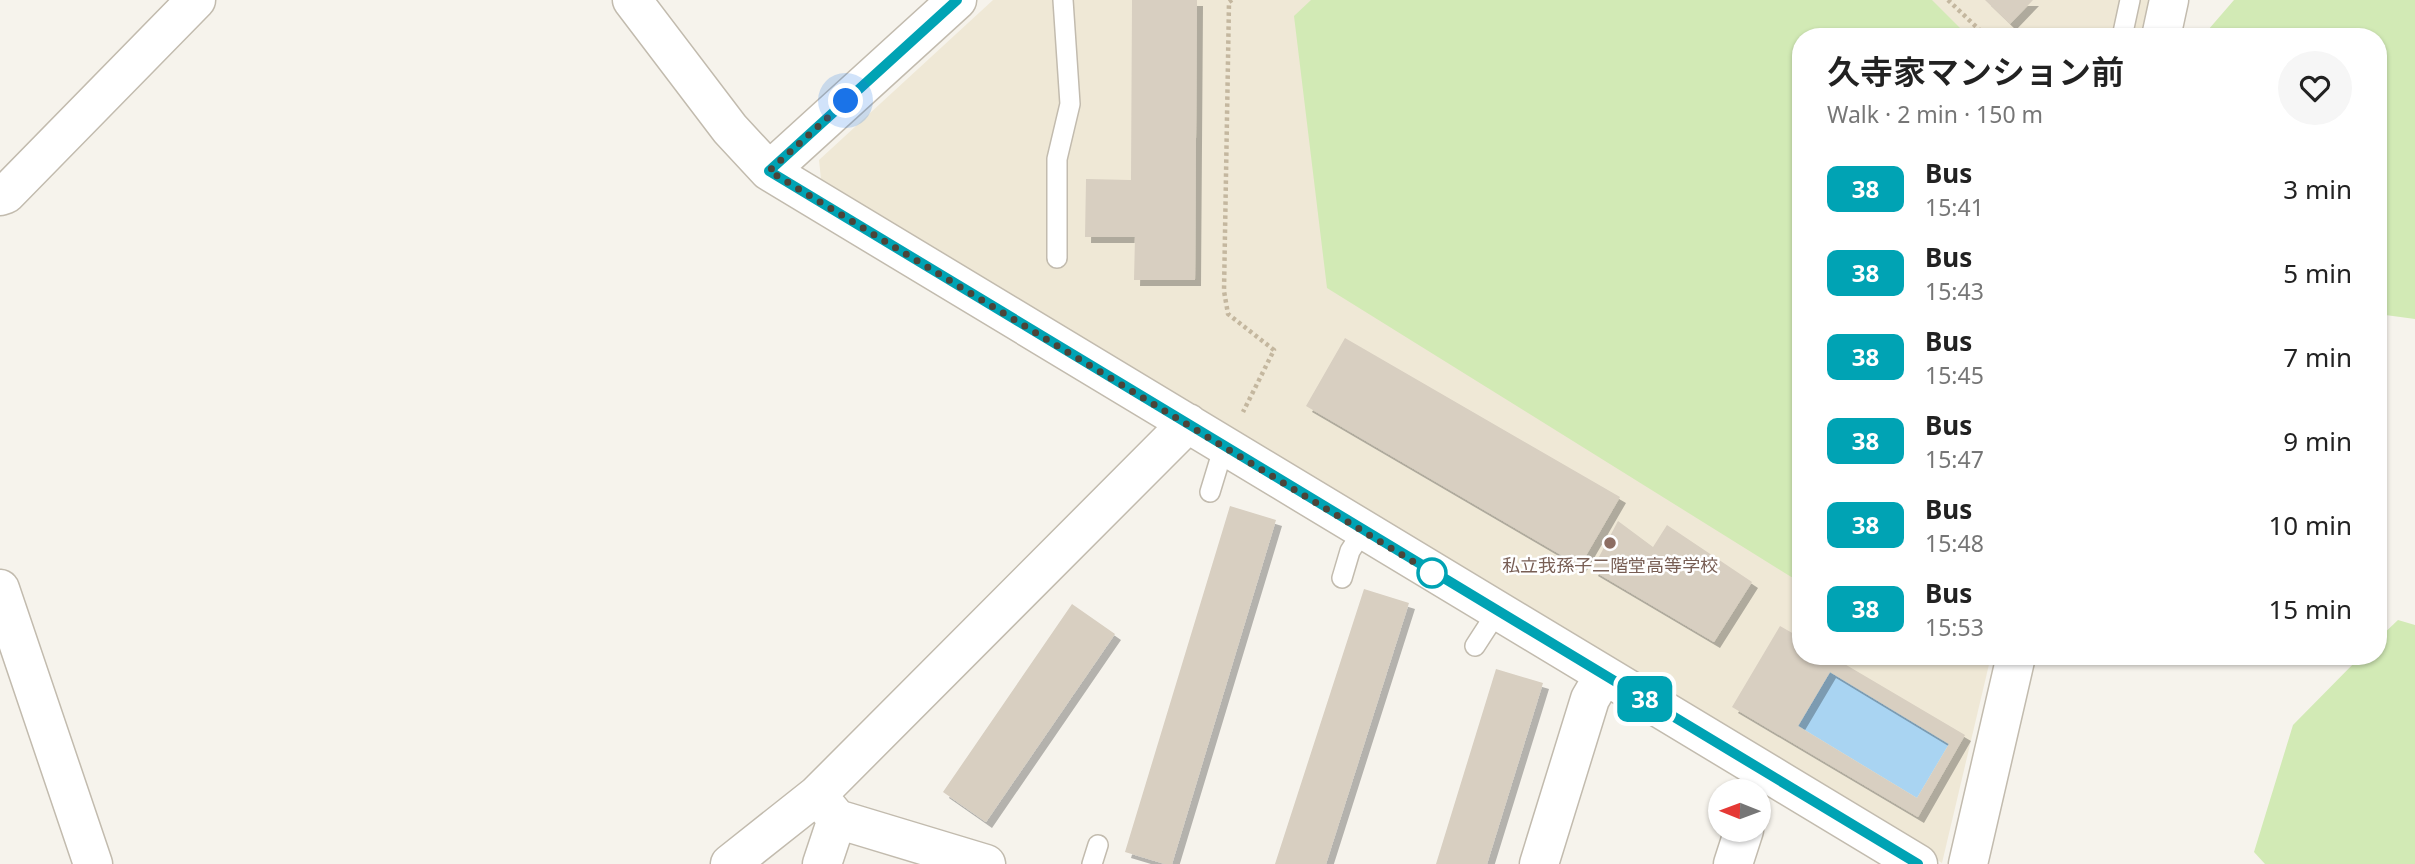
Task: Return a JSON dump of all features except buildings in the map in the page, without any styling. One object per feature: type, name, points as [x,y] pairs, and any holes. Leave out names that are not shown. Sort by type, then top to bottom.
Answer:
[{"type":"street","points":[[0,196],[6,194],[196,0]]},
{"type":"street","points":[[632,0],[730,129],[769,171],[1604,675],[1759,779]]},
{"type":"street","points":[[769,171],[957,0]]},
{"type":"street","points":[[2163,28],[2169,0]]},
{"type":"street","points":[[730,864],[827,807],[1188,423]]},
{"type":"street","points":[[0,589],[93,864]]},
{"type":"street","points":[[1968,864],[2014,665]]},
{"type":"street","points":[[1539,864],[1590,699],[1604,675]]},
{"type":"street","points":[[1771,786],[1918,864]]},
{"type":"street","points":[[822,864],[827,807]]},
{"type":"street","points":[[827,807],[986,864]]},
{"type":"street","points":[[1733,864],[1740,842]]},
{"type":"lane","points":[[1057,258],[1057,159],[1070,104],[1063,0]]},
{"type":"lane","points":[[2124,28],[2130,0]]},
{"type":"lane","points":[[1210,492],[1224,446]]},
{"type":"lane","points":[[1342,578],[1350,551],[1363,531]]},
{"type":"lane","points":[[1475,646],[1497,612]]},
{"type":"lane","points":[[1092,864],[1098,845]]},
{"type":"path","points":[[1224,446],[1274,350],[1228,314],[1224,292],[1229,2],[1232,0]]},
{"type":"path","points":[[1948,0],[1978,28]]},
{"type":"shaded area","name":"私立我孫子二階堂高等学校","points":[[993,0],[2149,0],[2142,28],[1792,28],[1792,665],[1989,665],[1942,863],[821,179],[819,160]]},
{"type":"green space","points":[[1311,0],[1932,0],[1960,28],[1792,28],[1792,577],[1327,288],[1294,16]]},
{"type":"green space","points":[[2234,0],[2415,0],[2415,319],[2387,315],[2387,28],[2210,28]]},
{"type":"green space","points":[[2398,620],[2415,625],[2415,864],[2265,864],[2254,852],[2293,725],[2352,665],[2387,665],[2387,630]]},
{"type":"water","points":[[1830,672],[1949,744],[1917,798],[1798,726]]},
{"type":"bus line","name":"38","points":[[957,0],[769,171],[1918,864]]},
{"type":"place","name":"私立我孫子二階堂高等学校","points":[[1610,543]]},
{"type":"route","points":[[846,101],[769,171],[1432,573]]}]
